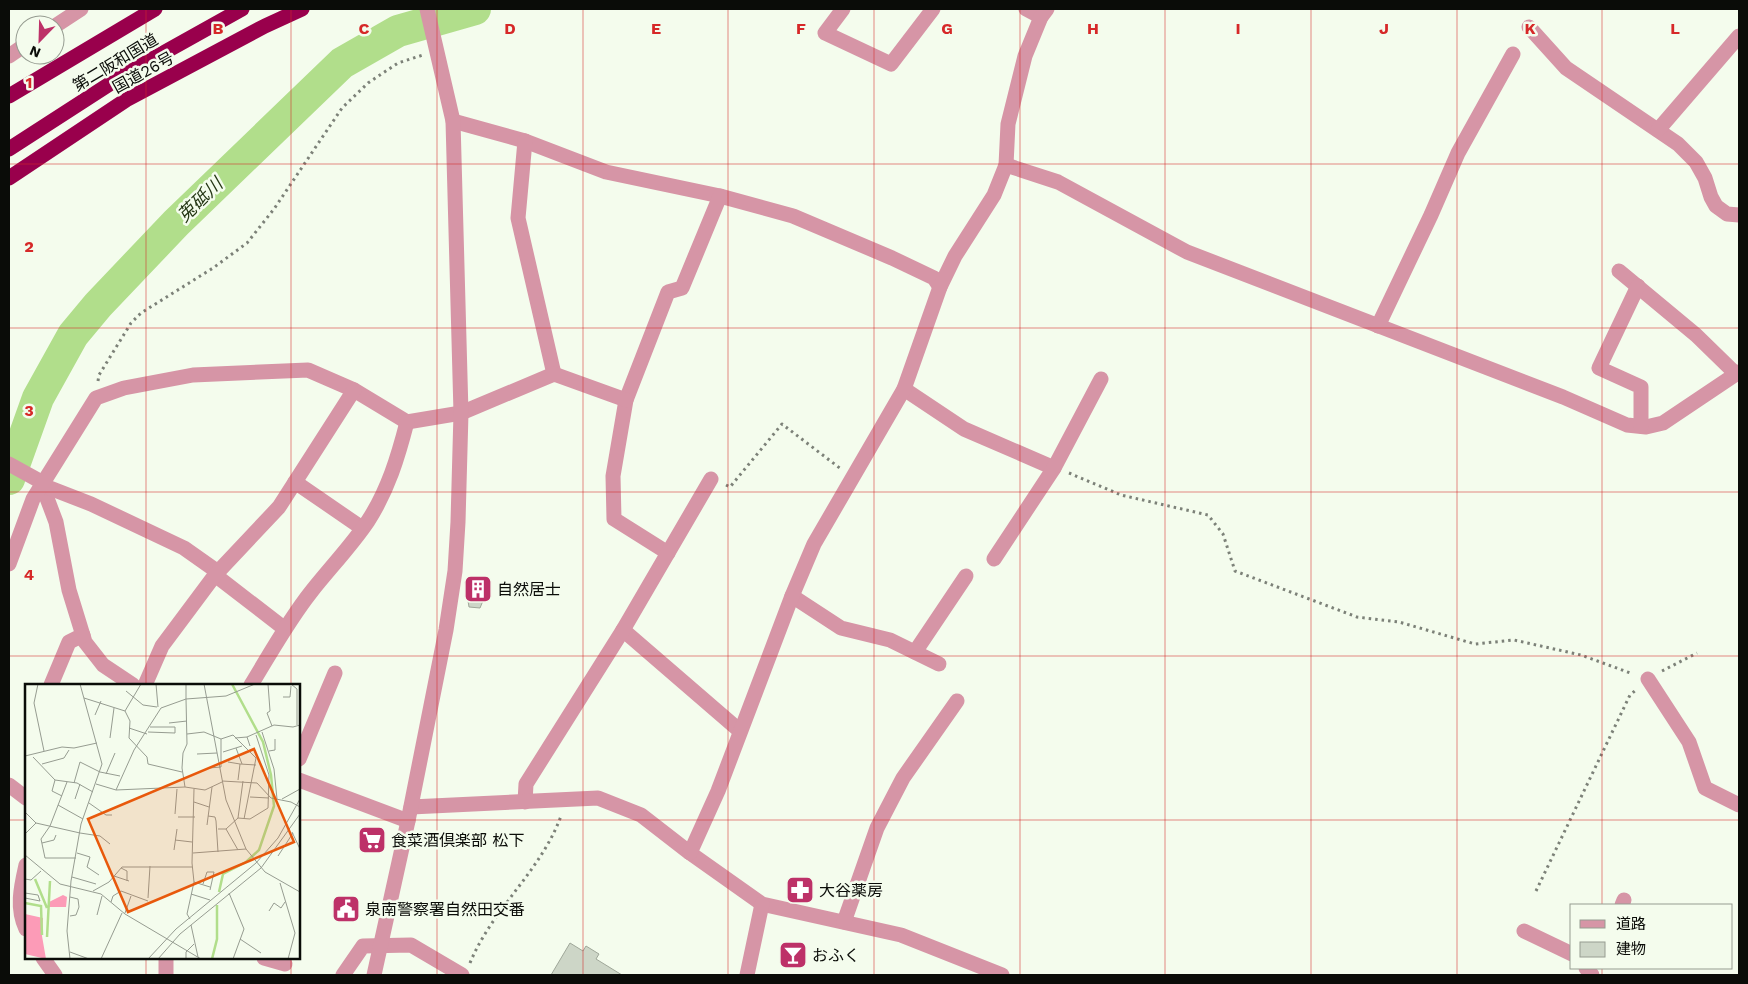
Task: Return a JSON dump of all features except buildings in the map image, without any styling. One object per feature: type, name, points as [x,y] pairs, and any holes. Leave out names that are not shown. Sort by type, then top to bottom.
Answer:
[{"type":"highway","points":[[9,96],[155,9]]},
{"type":"highway","name":"第二阪和国道","points":[[9,149],[122,76],[242,9]]},
{"type":"highway","name":"国道26号","points":[[9,178],[126,100],[265,26],[302,9]]},
{"type":"street","points":[[65,19],[81,9]]},
{"type":"street","points":[[374,975],[446,630],[455,570],[458,522],[461,412],[453,121],[427,9]]},
{"type":"street","points":[[843,9],[825,32],[890,64],[933,9]]},
{"type":"street","points":[[690,853],[718,791],[792,596],[814,544],[904,389],[940,287],[955,256],[994,195],[1006,165],[1008,124],[1025,56],[1044,13],[1026,9]]},
{"type":"street","points":[[1529,26],[1566,68],[1678,144],[1696,162],[1705,178],[1716,206],[1727,214],[1739,215]]},
{"type":"street","points":[[1658,130],[1739,36]]},
{"type":"street","points":[[1378,326],[1431,215],[1458,153],[1513,54]]},
{"type":"street","points":[[453,121],[525,140],[606,172],[720,196],[793,216],[934,278],[940,287]]},
{"type":"street","points":[[525,140],[518,218],[554,374]]},
{"type":"street","points":[[1006,165],[1058,182],[1187,252],[1563,397],[1627,425],[1646,427],[1663,423],[1737,373],[1619,271]]},
{"type":"street","points":[[668,553],[614,519],[613,476],[626,400],[668,292],[682,288],[720,196]]},
{"type":"street","points":[[1638,286],[1599,368],[1641,387],[1640,426]]},
{"type":"street","points":[[9,564],[40,482],[96,398],[124,388],[193,374],[308,370],[354,390],[407,422],[461,412],[554,374],[626,400]]},
{"type":"street","points":[[994,559],[1054,468],[1101,379]]},
{"type":"street","points":[[904,389],[964,429],[1054,468]]},
{"type":"street","points":[[145,684],[162,646],[217,573],[279,507],[354,390]]},
{"type":"street","points":[[252,684],[285,629],[310,593],[362,528],[382,496],[396,464],[407,422]]},
{"type":"street","points":[[9,464],[40,482],[184,548],[285,629]]},
{"type":"street","points":[[525,802],[526,784],[623,630],[711,479]]},
{"type":"street","points":[[40,482],[56,522],[69,590],[86,642],[103,665],[132,684]]},
{"type":"street","points":[[295,482],[362,528]]},
{"type":"street","points":[[915,652],[966,576]]},
{"type":"street","points":[[792,596],[841,628],[890,640],[940,664]]},
{"type":"street","points":[[623,630],[740,731]]},
{"type":"street","points":[[52,684],[69,642],[83,635]]},
{"type":"street","points":[[300,757],[335,673]]},
{"type":"street","points":[[1648,679],[1689,742],[1705,788],[1739,805]]},
{"type":"street","points":[[844,922],[877,828],[903,778],[957,701]]},
{"type":"street","points":[[300,780],[409,814],[525,802],[598,798],[641,815],[690,853],[762,904],[900,935],[1002,975]]},
{"type":"street","points":[[9,785],[25,797]]},
{"type":"street","points":[[25,869],[20,891],[22,920],[25,927]]},
{"type":"street","points":[[747,975],[762,904]]},
{"type":"street","points":[[1524,931],[1570,953]]},
{"type":"street","points":[[342,975],[363,946],[380,944],[412,945],[465,971]]},
{"type":"street","points":[[44,959],[55,975]]},
{"type":"street","points":[[166,959],[166,975]]},
{"type":"street","points":[[268,959],[285,964]]},
{"type":"path","points":[[96,398],[99,375],[131,323],[141,313],[213,268],[247,243],[274,209],[342,108],[368,82],[398,63],[438,51]]},
{"type":"path","points":[[711,479],[730,487],[782,424],[853,479]]},
{"type":"path","points":[[1054,468],[1089,480],[1121,495],[1208,516],[1223,534],[1235,571],[1358,617],[1399,622],[1475,644],[1514,640],[1581,655],[1648,679]]},
{"type":"path","points":[[1536,892],[1630,695],[1648,679],[1697,653]]},
{"type":"path","points":[[465,971],[478,944],[544,851],[559,823],[568,799]]},
{"type":"waterway","name":"莵砥川","points":[[9,479],[38,398],[73,335],[98,305],[176,223],[342,63],[398,31],[475,9]]},
{"type":"place","name":"自然居士","points":[[478,589]]},
{"type":"place","name":"食菜酒倶楽部 松下","points":[[372,840]]},
{"type":"place","name":"大谷薬房","points":[[800,890]]},
{"type":"place","name":"泉南警察署自然田交番","points":[[346,909]]},
{"type":"place","name":"おふく","points":[[793,955]]}]
